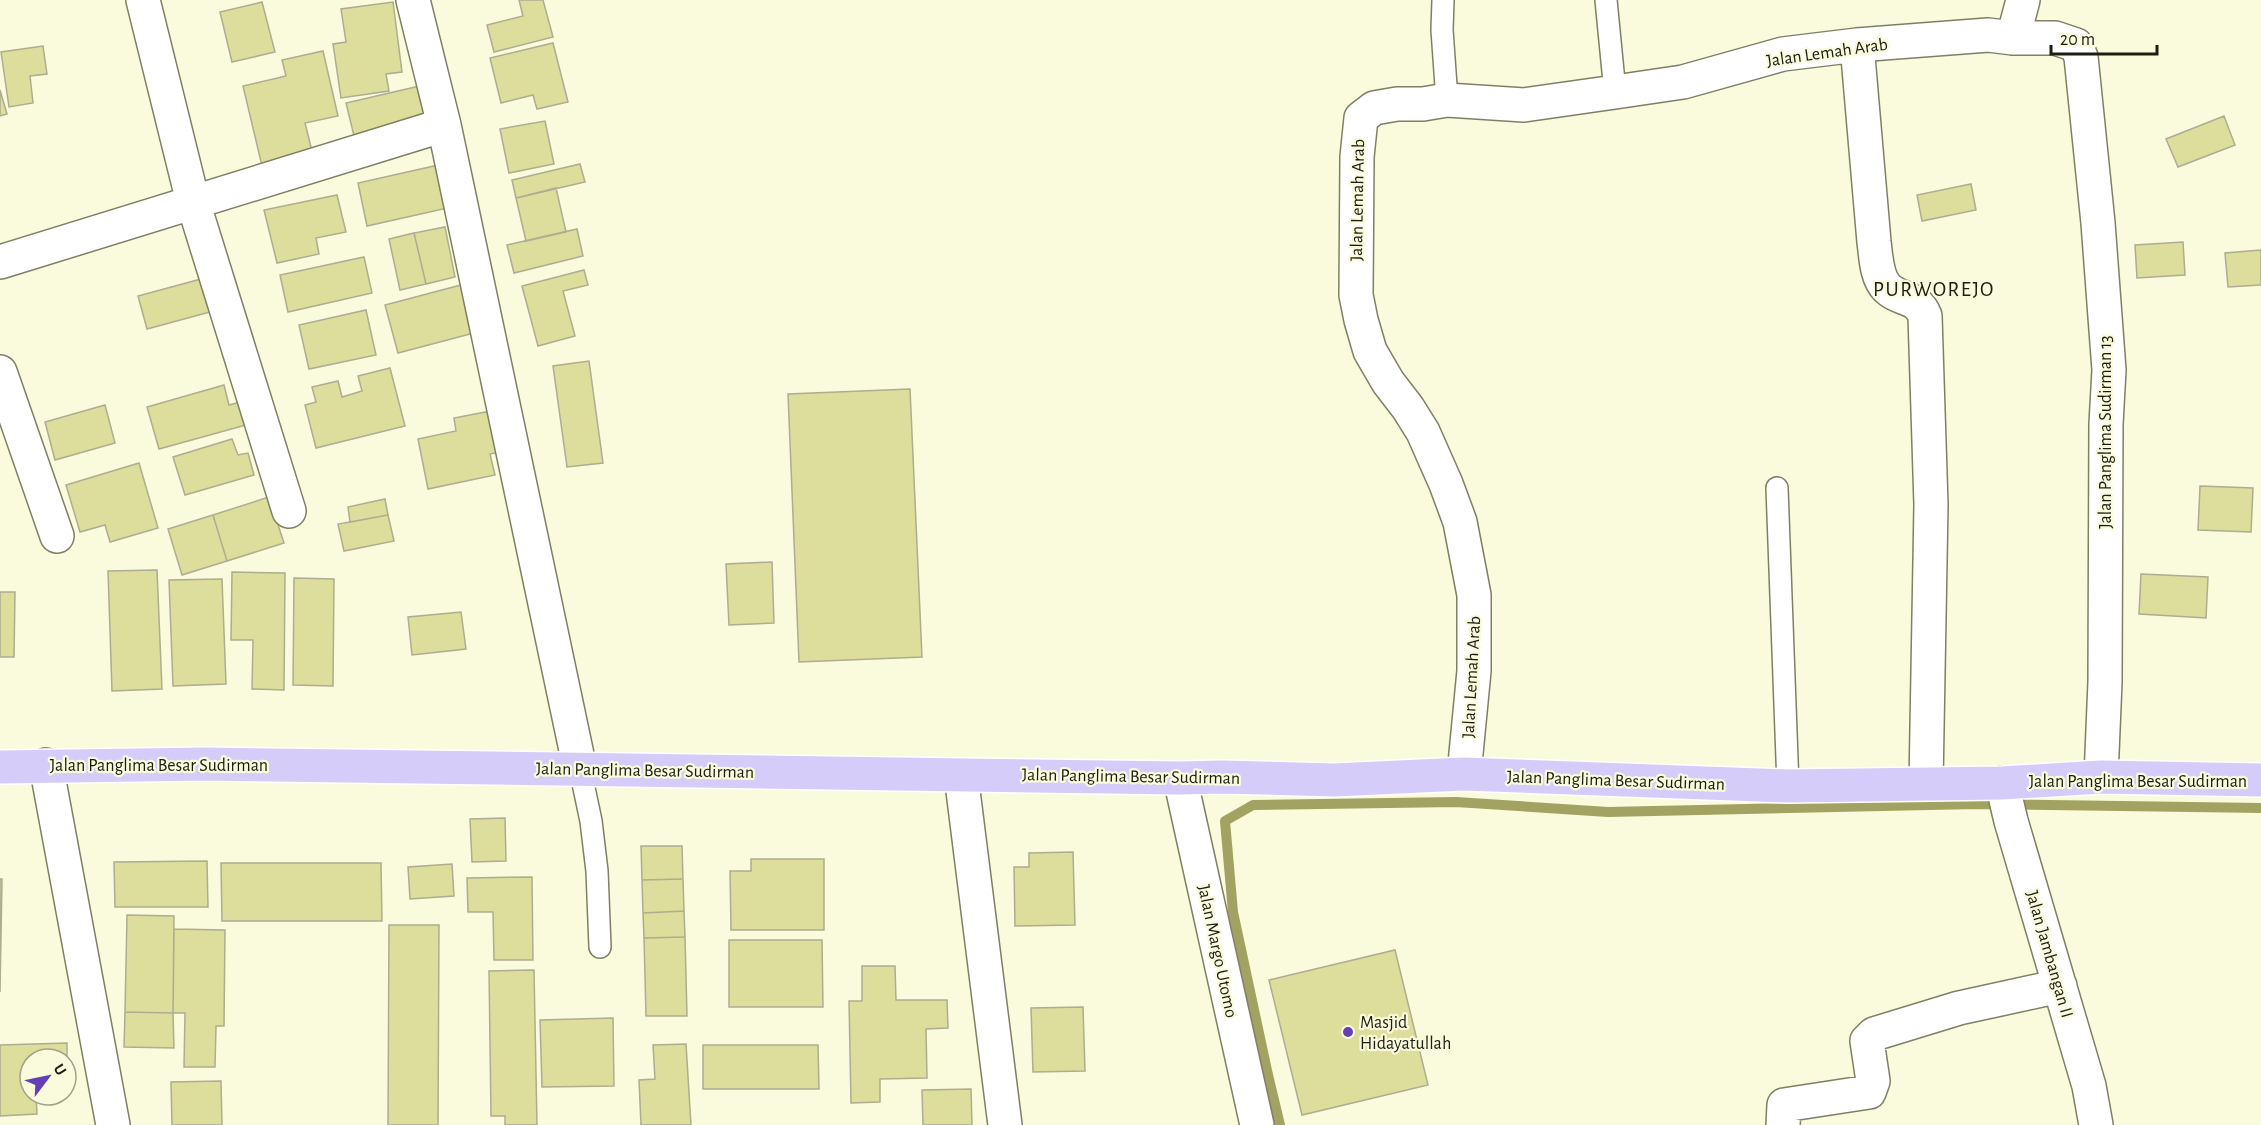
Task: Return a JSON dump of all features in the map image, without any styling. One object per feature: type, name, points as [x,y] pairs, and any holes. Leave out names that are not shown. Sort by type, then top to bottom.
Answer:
[{"type":"main road","name":"Jalan Panglima Besar Sudirman","points":[[0,767],[206,764],[1334,780],[1464,774],[1788,786],[1926,784],[2005,798],[2101,777],[2261,780]]},
{"type":"street","points":[[143,0],[193,202],[289,511]]},
{"type":"street","points":[[413,0],[444,125],[580,769]]},
{"type":"street","points":[[2013,38],[2023,0]]},
{"type":"street","name":"Jalan Lemah Arab","points":[[1464,774],[1474,671],[1474,595],[1460,522],[1446,484],[1423,432],[1388,382],[1370,351],[1356,294],[1357,157],[1361,118],[1379,106],[1423,104],[1447,100],[1524,105],[1683,82],[1783,54],[1857,45],[1988,35],[2013,38]]},
{"type":"street","name":"Jalan Panglima Sudirman 13","points":[[2013,38],[2066,40],[2076,45],[2081,57],[2098,223],[2109,369],[2106,446],[2105,682],[2101,777]]},
{"type":"street","points":[[1857,45],[1874,242],[1879,272],[1885,286],[1890,291],[1919,304],[1925,316],[1931,505],[1926,784]]},
{"type":"street","points":[[0,261],[444,125]]},
{"type":"street","points":[[0,372],[57,536]]},
{"type":"street","points":[[46,765],[112,1125]]},
{"type":"street","points":[[961,775],[1005,1125]]},
{"type":"street","name":"Jalan Margo Utomo","points":[[1180,778],[1257,1125]]},
{"type":"street","name":"Jalan Jambangan II","points":[[2005,798],[2090,1086],[2096,1125]]},
{"type":"street","points":[[1783,1125],[1784,1105],[1869,1092],[1873,1081],[1867,1041],[1874,1034],[1959,1008],[2060,987]]},
{"type":"lane","points":[[1443,0],[1442,30],[1447,100]]},
{"type":"lane","points":[[1606,0],[1615,92]]},
{"type":"lane","points":[[1777,488],[1788,786]]},
{"type":"lane","points":[[580,769],[591,821],[597,871],[600,947]]},
{"type":"building","points":[[519,0],[543,0],[553,37],[494,52],[487,25],[523,16]]},
{"type":"building","points":[[262,2],[275,52],[232,62],[220,12]]},
{"type":"building","points":[[393,2],[402,72],[386,74],[389,91],[341,98],[333,44],[346,42],[341,9]]},
{"type":"building","points":[[553,43],[568,102],[537,109],[533,95],[501,103],[490,58]]},
{"type":"building","points":[[43,46],[47,74],[30,76],[33,103],[9,107],[1,52]]},
{"type":"building","points":[[323,51],[338,116],[305,123],[313,155],[262,166],[243,86],[286,76],[282,60]]},
{"type":"building","points":[[424,85],[433,125],[356,144],[346,103]]},
{"type":"building","points":[[0,90],[7,114],[0,116]]},
{"type":"building","points":[[2224,116],[2235,145],[2178,167],[2166,139]]},
{"type":"building","points":[[545,121],[554,164],[509,173],[500,129]]},
{"type":"building","points":[[443,164],[452,207],[367,226],[358,183]]},
{"type":"building","points":[[580,164],[585,182],[516,198],[512,180]]},
{"type":"building","points":[[1971,184],[1976,210],[1922,221],[1917,195]]},
{"type":"building","points":[[556,188],[566,232],[526,241],[516,198]]},
{"type":"building","points":[[337,195],[346,232],[316,238],[319,254],[277,263],[264,210]]},
{"type":"building","points":[[445,227],[455,277],[426,284],[414,233]]},
{"type":"building","points":[[577,229],[583,256],[514,273],[507,245]]},
{"type":"building","points":[[414,233],[426,284],[400,290],[389,239]]},
{"type":"building","points":[[2183,242],[2185,275],[2137,278],[2135,245]]},
{"type":"building","points":[[2261,250],[2261,285],[2228,287],[2225,253]]},
{"type":"building","points":[[364,257],[372,293],[288,312],[280,275]]},
{"type":"building","points":[[584,270],[588,285],[563,291],[575,336],[538,346],[522,286]]},
{"type":"building","points":[[201,279],[210,312],[147,329],[138,296]]},
{"type":"building","points":[[461,285],[474,333],[398,353],[385,305]]},
{"type":"building","points":[[366,310],[376,355],[309,369],[299,325]]},
{"type":"building","points":[[589,361],[603,463],[567,467],[553,366]]},
{"type":"building","points":[[390,368],[405,426],[316,448],[305,405],[316,402],[312,387],[338,381],[342,397],[362,391],[358,376]]},
{"type":"building","points":[[224,385],[229,405],[240,402],[246,425],[159,449],[147,407]]},
{"type":"building","points":[[910,389],[922,657],[799,662],[788,394]]},
{"type":"building","points":[[105,405],[115,443],[55,460],[45,422]]},
{"type":"building","points":[[496,410],[504,451],[490,454],[495,475],[428,489],[418,439],[456,431],[454,418]]},
{"type":"building","points":[[232,439],[238,455],[248,453],[254,475],[185,495],[173,457]]},
{"type":"building","points":[[139,463],[158,528],[110,542],[105,525],[80,532],[66,485]]},
{"type":"building","points":[[2200,486],[2253,488],[2251,532],[2198,530]]},
{"type":"building","points":[[269,497],[284,543],[227,561],[213,515]]},
{"type":"building","points":[[385,499],[388,515],[350,522],[348,507]]},
{"type":"building","points":[[213,515],[227,561],[182,575],[168,529]]},
{"type":"building","points":[[388,515],[394,541],[344,551],[338,524]]},
{"type":"building","points":[[772,562],[774,623],[729,625],[726,564]]},
{"type":"building","points":[[157,570],[162,689],[112,691],[108,571]]},
{"type":"building","points":[[232,572],[285,573],[284,690],[252,689],[253,640],[231,640]]},
{"type":"building","points":[[2141,574],[2208,577],[2206,618],[2139,614]]},
{"type":"building","points":[[294,578],[334,579],[333,686],[293,685]]},
{"type":"building","points":[[222,579],[226,684],[173,686],[169,580]]},
{"type":"building","points":[[0,592],[15,592],[14,657],[0,657]]},
{"type":"building","points":[[461,612],[466,649],[412,655],[408,617]]},
{"type":"building","points":[[505,818],[506,861],[472,862],[470,819]]},
{"type":"building","points":[[641,846],[682,846],[683,879],[642,880]]},
{"type":"building","points":[[1073,852],[1075,925],[1015,926],[1014,867],[1029,867],[1029,853]]},
{"type":"building","points":[[751,859],[824,859],[824,930],[731,930],[730,871],[751,871]]},
{"type":"building","points":[[207,861],[208,907],[115,907],[114,862]]},
{"type":"building","points":[[221,863],[381,863],[382,921],[222,921]]},
{"type":"building","points":[[452,864],[454,896],[410,899],[408,867]]},
{"type":"building","points":[[532,877],[533,960],[494,960],[493,912],[468,912],[467,878]]},
{"type":"building","points":[[0,879],[2,879],[0,992]]},
{"type":"building","points":[[683,879],[684,911],[643,913],[642,880]]},
{"type":"building","points":[[684,911],[685,937],[644,938],[643,913]]},
{"type":"building","points":[[127,915],[174,916],[173,1013],[125,1012]]},
{"type":"building","points":[[389,925],[439,925],[438,1125],[388,1125]]},
{"type":"building","points":[[174,929],[225,930],[224,1026],[216,1026],[215,1067],[184,1067],[185,1013],[173,1013]]},
{"type":"building","points":[[685,937],[687,1016],[646,1016],[644,938]]},
{"type":"building","points":[[729,940],[822,940],[823,1007],[729,1007]]},
{"type":"building","name":"Masjid Hidayatullah","points":[[1395,950],[1428,1085],[1302,1115],[1269,980]]},
{"type":"building","points":[[862,966],[895,966],[896,1000],[947,1000],[948,1028],[926,1029],[927,1078],[880,1079],[880,1102],[851,1103],[849,1001],[862,1001]]},
{"type":"building","points":[[534,970],[537,1125],[505,1125],[505,1116],[491,1116],[489,971]]},
{"type":"building","points":[[1083,1007],[1085,1071],[1033,1072],[1031,1008]]},
{"type":"building","points":[[125,1012],[173,1013],[174,1048],[124,1047]]},
{"type":"building","points":[[613,1018],[614,1086],[542,1087],[540,1020]]},
{"type":"building","points":[[67,1043],[67,1047],[18,1047],[18,1107],[37,1107],[37,1114],[0,1116],[0,1045]]},
{"type":"building","points":[[686,1044],[691,1125],[641,1125],[639,1080],[655,1079],[653,1045]]},
{"type":"building","points":[[703,1045],[818,1045],[819,1089],[703,1089]]},
{"type":"building","points":[[221,1081],[222,1125],[172,1125],[171,1082]]},
{"type":"building","points":[[971,1089],[972,1125],[923,1125],[922,1090]]},
{"type":"waterway","points":[[1280,1125],[1233,912],[1225,821],[1253,805],[1456,802],[1608,812],[1976,804],[2261,808]]},
{"type":"place","name":"Masjid Hidayatullah","points":[[1348,1032]]},
{"type":"district","name":"PURWOREJO","points":[[1934,289]]}]
